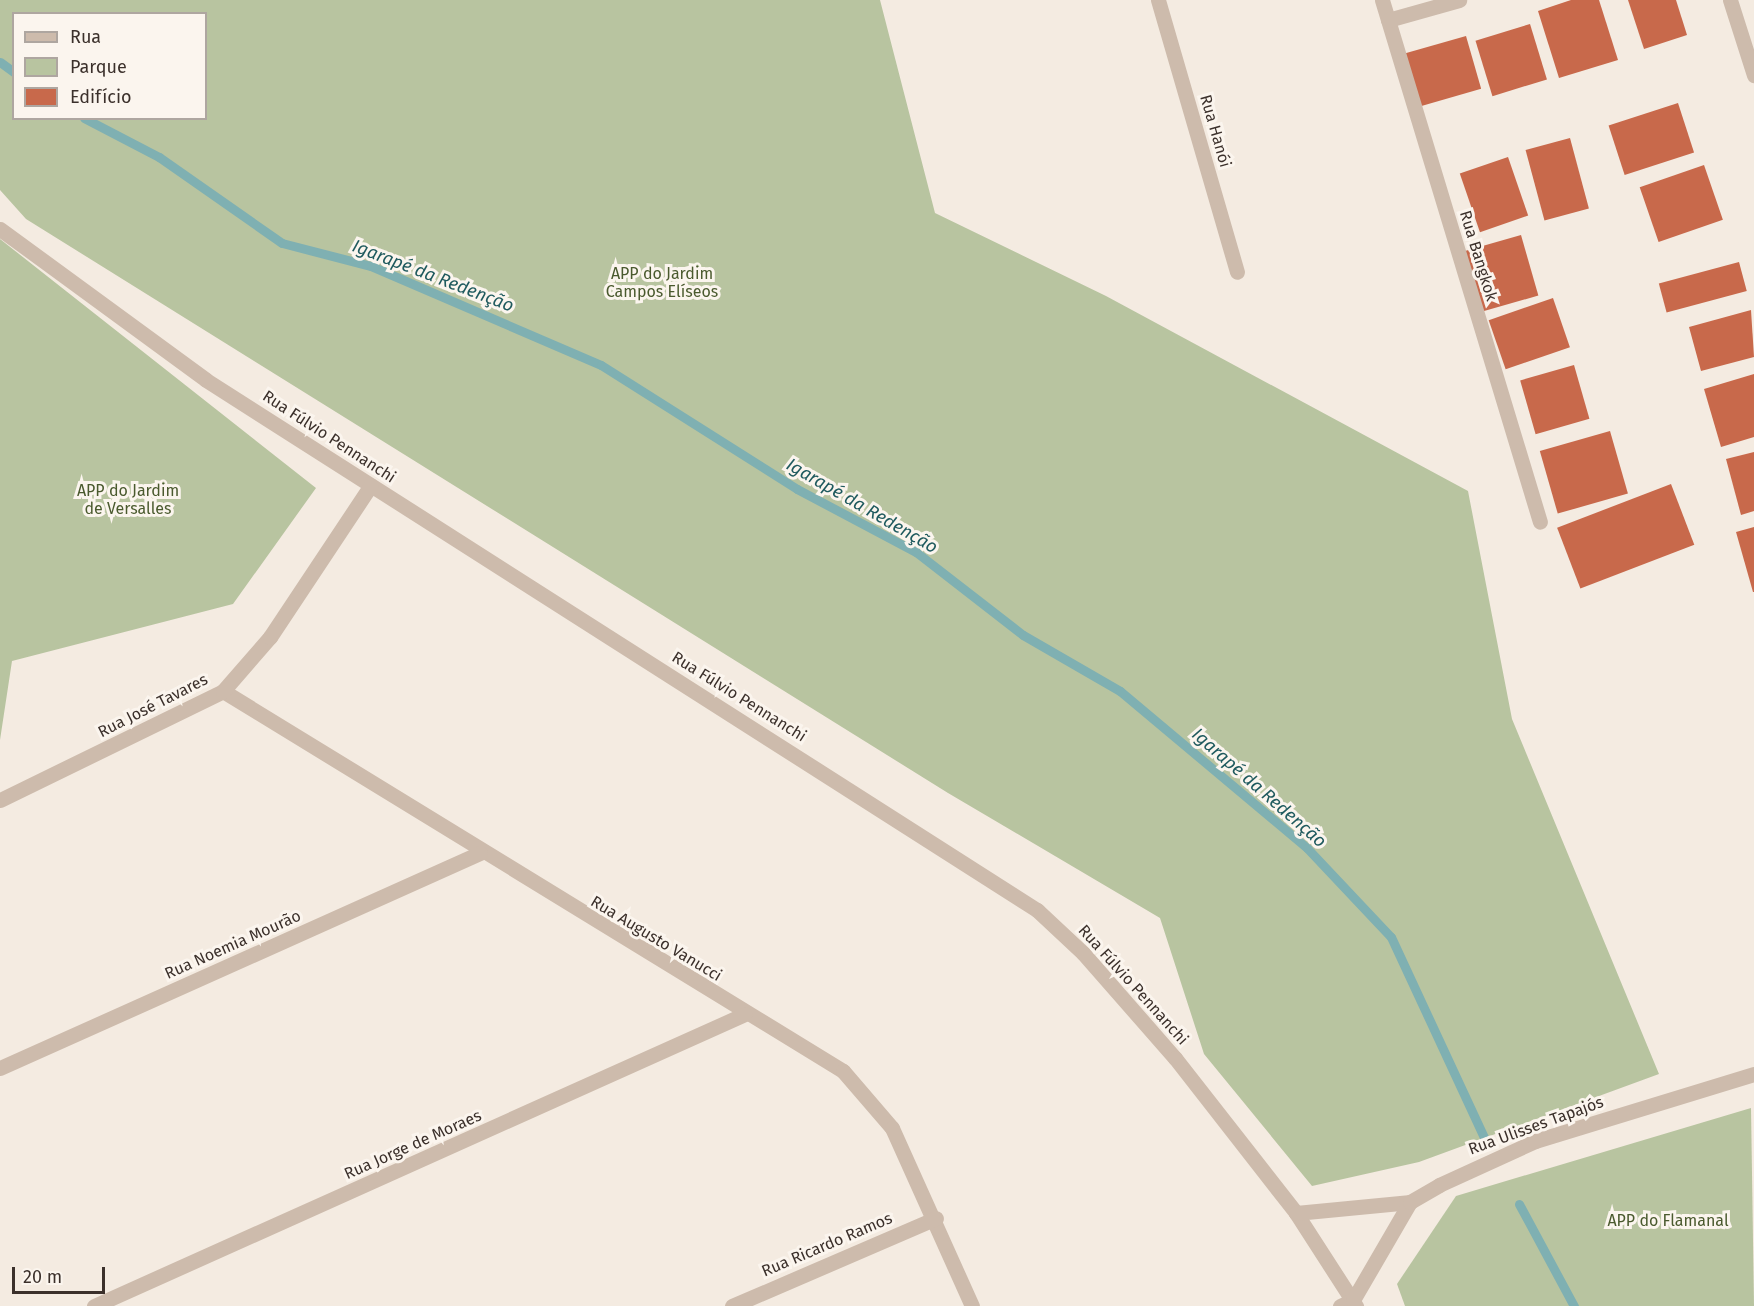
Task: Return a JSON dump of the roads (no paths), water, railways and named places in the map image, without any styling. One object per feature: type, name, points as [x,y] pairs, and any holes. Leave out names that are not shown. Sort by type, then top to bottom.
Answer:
[{"type":"street","name":"Rua Hanói","points":[[1158,0],[1237,272]]},
{"type":"street","name":"Rua Bangkok","points":[[1382,0],[1540,522]]},
{"type":"street","points":[[1388,20],[1460,0]]},
{"type":"street","points":[[1730,0],[1754,75]]},
{"type":"street","name":"Rua Fúlvio Pennanchi","points":[[0,229],[207,380],[1037,910],[1083,952],[1175,1058],[1296,1213],[1349,1304]]},
{"type":"street","name":"Rua José Tavares","points":[[0,800],[223,691],[270,638],[371,485]]},
{"type":"street","name":"Rua Augusto Vanucci","points":[[223,691],[480,853],[843,1071],[867,1094],[892,1128],[936,1218],[972,1306]]},
{"type":"street","name":"Rua Noemia Mourão","points":[[0,1068],[480,853]]},
{"type":"street","name":"Rua Jorge de Moraes","points":[[94,1306],[745,1014]]},
{"type":"street","name":"Rua Ulisses Tapajós","points":[[1410,1202],[1509,1151],[1754,1074]]},
{"type":"street","points":[[1296,1213],[1410,1202]]},
{"type":"street","points":[[1349,1304],[1410,1202]]},
{"type":"street","name":"Rua Ricardo Ramos","points":[[732,1306],[936,1218]]},
{"type":"waterway","name":"Igarapé da Redenção","points":[[0,62],[12,71]]},
{"type":"waterway","name":"Igarapé da Redenção","points":[[88,120],[159,157],[282,243],[371,266],[601,365],[797,489],[916,552],[1023,635],[1120,691],[1307,848],[1391,937],[1486,1142]]},
{"type":"waterway","name":"Igarapé da Redenção","points":[[1519,1204],[1574,1306]]},
{"type":"park label","name":"APP do Jardim Campos Elíseos","points":[[662,283]]},
{"type":"park label","name":"APP do Jardim de Versalles","points":[[128,500]]},
{"type":"park label","name":"APP do Flamanal","points":[[1668,1221]]}]
